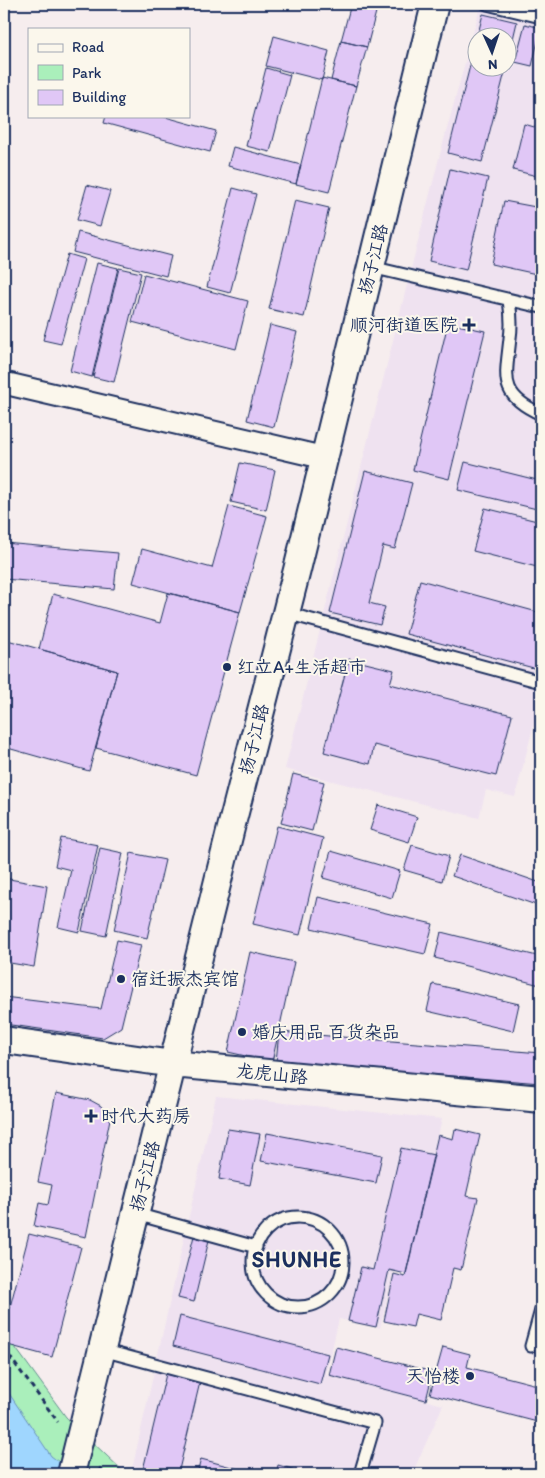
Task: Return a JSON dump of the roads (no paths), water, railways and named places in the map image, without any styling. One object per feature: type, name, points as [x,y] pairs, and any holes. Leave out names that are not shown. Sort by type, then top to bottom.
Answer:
[{"type":"street","name":"扬子江路","points":[[71,1474],[325,458],[435,4]]},
{"type":"street","points":[[4,383],[325,458]]},
{"type":"street","name":"龙虎山路","points":[[4,1040],[173,1064],[541,1099]]},
{"type":"lane","points":[[487,4],[541,17]]},
{"type":"lane","points":[[371,267],[541,307]]},
{"type":"lane","points":[[509,300],[512,321],[506,367],[507,383],[516,399],[528,408],[541,414]]},
{"type":"lane","points":[[286,613],[541,682]]},
{"type":"lane","points":[[136,1214],[256,1247]]},
{"type":"lane","points":[[300,1217],[315,1220],[327,1227],[337,1238],[342,1251],[343,1266],[339,1280],[331,1293],[319,1302],[304,1306],[289,1306],[275,1300],[264,1290],[256,1277],[253,1262],[256,1247],[262,1235],[273,1225],[286,1218],[300,1217]]},
{"type":"lane","points":[[531,1346],[541,1310]]},
{"type":"lane","points":[[102,1350],[375,1423],[360,1474]]},
{"type":"water","points":[[4,1386],[51,1456],[75,1474],[4,1474]]},
{"type":"place","name":"顺河街道医院","points":[[469,325]]},
{"type":"place","name":"红立A+生活超市","points":[[227,667]]},
{"type":"place","name":"宿迁振杰宾馆","points":[[121,979]]},
{"type":"place","name":"婚庆用品 百货杂品","points":[[242,1032]]},
{"type":"place","name":"时代大药房","points":[[91,1116]]},
{"type":"place","name":"天怡楼","points":[[470,1376]]},
{"type":"district","name":"SHUNHE","points":[[297,1259]]}]
